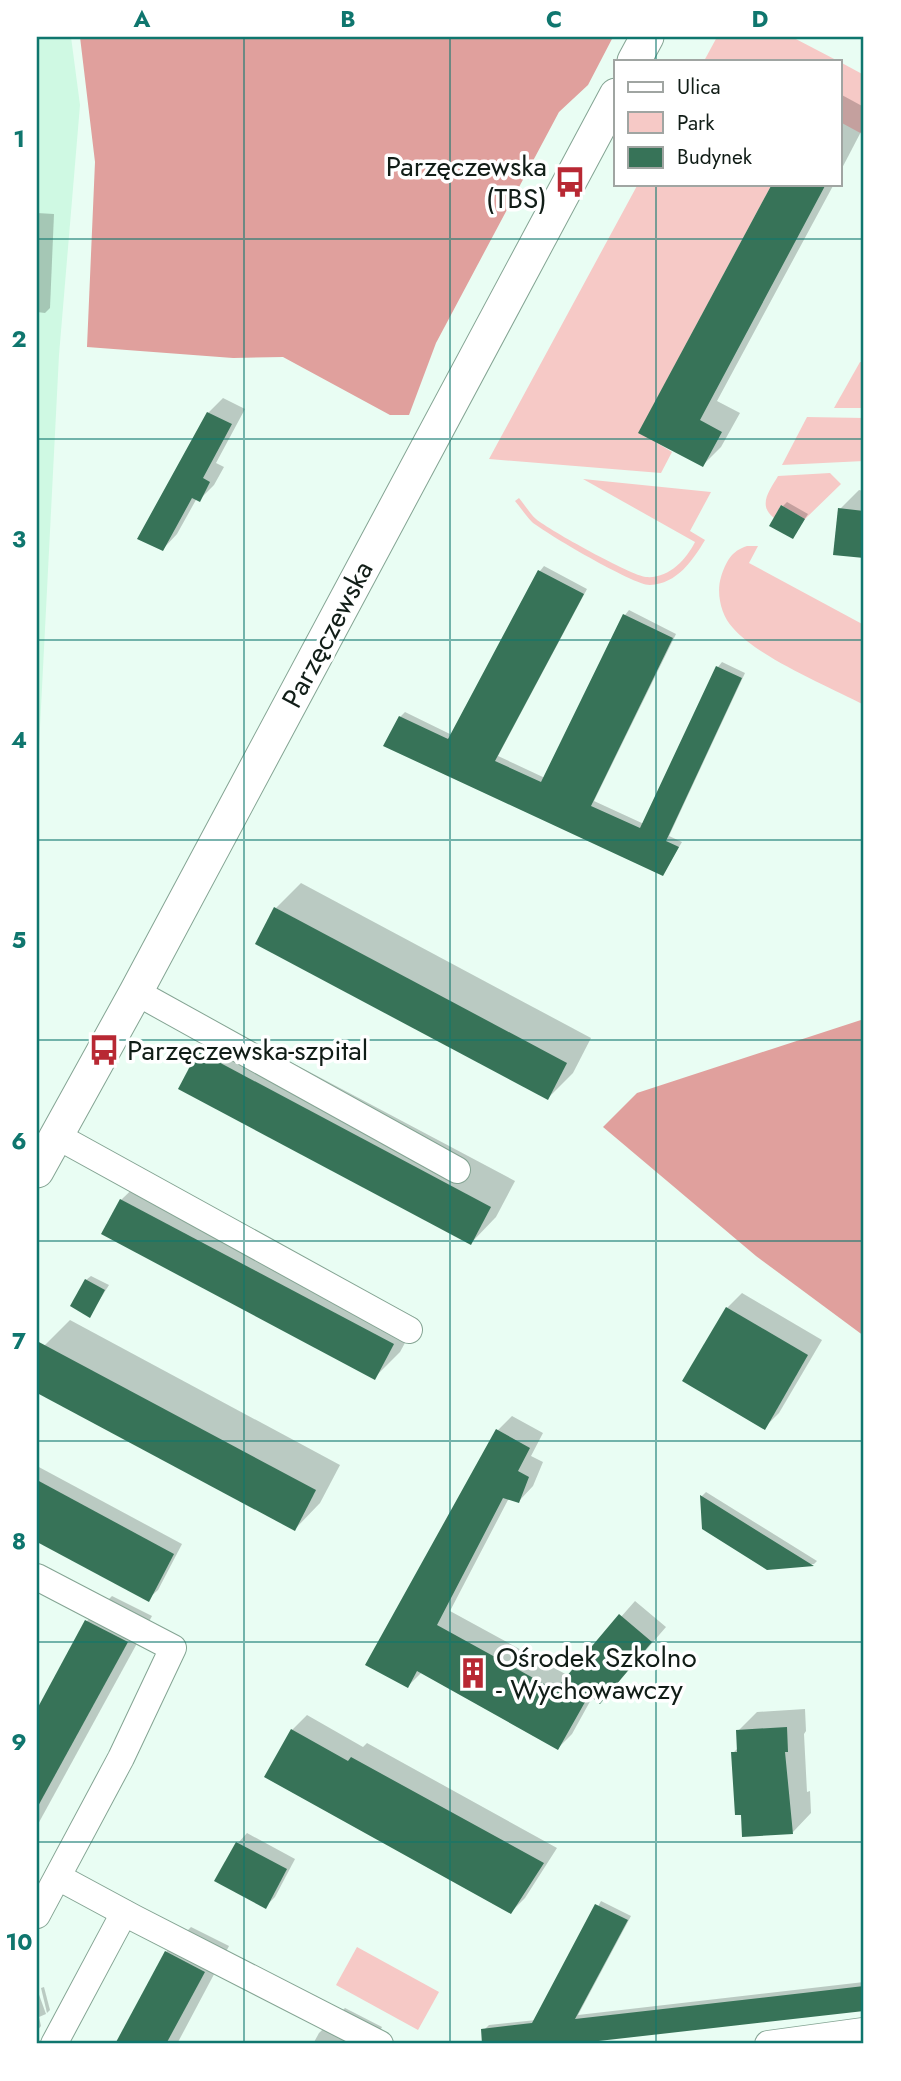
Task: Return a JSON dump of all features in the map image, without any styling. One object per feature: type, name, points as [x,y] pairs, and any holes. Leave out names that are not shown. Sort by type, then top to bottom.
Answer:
[{"type":"street","points":[[635,60],[647,37]]},
{"type":"street","name":"Parzęczewska","points":[[37,1171],[136,992],[614,100]]},
{"type":"street","points":[[136,992],[457,1170]]},
{"type":"street","points":[[57,1136],[409,1330]]},
{"type":"street","points":[[37,1577],[173,1648],[121,1758],[37,1915]]},
{"type":"street","points":[[58,1877],[380,2044]]},
{"type":"street","points":[[54,2044],[124,1913]]},
{"type":"street","points":[[768,2044],[863,2031]]},
{"type":"shaded area","points":[[37,37],[71,37],[80,105],[59,355],[37,786]]},
{"type":"shaded area","points":[[80,37],[613,37],[588,85],[559,112],[436,343],[409,415],[390,415],[283,357],[233,358],[87,347],[95,162]]},
{"type":"shaded area","points":[[864,1019],[864,1336],[756,1256],[603,1127],[637,1093]]},
{"type":"green space","points":[[717,37],[792,37],[836,60],[705,60]]},
{"type":"green space","points":[[842,63],[864,75],[864,135],[842,123]]},
{"type":"green space","points":[[637,186],[771,186],[639,432],[672,452],[661,473],[489,459]]},
{"type":"green space","points":[[860,362],[864,362],[864,408],[834,408]]},
{"type":"green space","points":[[807,417],[864,418],[864,461],[782,465]]},
{"type":"green space","points":[[830,473],[841,484],[805,519],[781,505],[774,518],[766,508],[767,497],[778,476]]},
{"type":"green space","points":[[583,479],[711,492],[690,531],[705,540],[676,576],[660,584],[650,585],[609,568],[554,537],[532,522],[515,501],[519,498],[544,525],[638,575],[654,577],[669,572],[691,549],[695,542]]},
{"type":"green space","points":[[747,546],[758,546],[749,563],[864,625],[864,705],[776,661],[745,639],[729,623],[721,604],[721,577],[730,558]]},
{"type":"green space","points":[[357,1947],[439,1992],[418,2030],[336,1985]]},
{"type":"building","points":[[771,186],[825,186],[700,420],[722,432],[703,467],[638,433]]},
{"type":"building","points":[[207,412],[232,424],[203,478],[210,482],[200,502],[192,498],[163,551],[137,539]]},
{"type":"building","points":[[781,505],[805,519],[793,539],[769,526]]},
{"type":"building","points":[[838,508],[864,511],[864,558],[833,555]]},
{"type":"building","points":[[538,570],[584,594],[495,761],[541,782],[623,614],[673,638],[591,806],[640,828],[716,666],[742,678],[666,841],[679,847],[663,876],[383,746],[399,716],[448,739]]},
{"type":"building","points":[[274,907],[567,1063],[548,1100],[255,944]]},
{"type":"building","points":[[198,1051],[491,1207],[471,1245],[178,1089]]},
{"type":"building","points":[[120,1199],[394,1344],[375,1380],[101,1234]]},
{"type":"building","points":[[85,1279],[105,1290],[90,1318],[70,1306]]},
{"type":"building","points":[[726,1307],[808,1355],[765,1430],[682,1381]]},
{"type":"building","points":[[37,1341],[316,1490],[295,1531],[37,1393]]},
{"type":"building","points":[[496,1429],[530,1448],[518,1471],[529,1477],[519,1503],[503,1498],[437,1625],[555,1690],[619,1614],[652,1642],[600,1704],[589,1695],[558,1750],[417,1671],[408,1688],[365,1665]]},
{"type":"building","points":[[37,1480],[174,1554],[149,1602],[37,1542]]},
{"type":"building","points":[[700,1495],[814,1566],[767,1570],[702,1529]]},
{"type":"building","points":[[85,1620],[128,1642],[37,1808],[37,1709]]},
{"type":"building","points":[[787,1727],[788,1752],[785,1752],[793,1834],[742,1837],[741,1815],[735,1815],[731,1752],[737,1752],[736,1730]]},
{"type":"building","points":[[291,1729],[348,1761],[351,1757],[544,1863],[511,1914],[264,1777]]},
{"type":"building","points":[[236,1842],[287,1869],[266,1909],[214,1881]]},
{"type":"building","points":[[595,1904],[628,1920],[575,2019],[864,1986],[864,2011],[572,2044],[482,2044],[481,2029],[532,2023]]},
{"type":"building","points":[[165,1951],[205,1972],[166,2044],[115,2044]]},
{"type":"place","name":"Parzęczewska (TBS)","points":[[570,182]]},
{"type":"place","name":"Parzęczewska-szpital","points":[[104,1050]]},
{"type":"place","name":"Ośrodek Szkolno - Wychowawczy","points":[[473,1673]]}]
